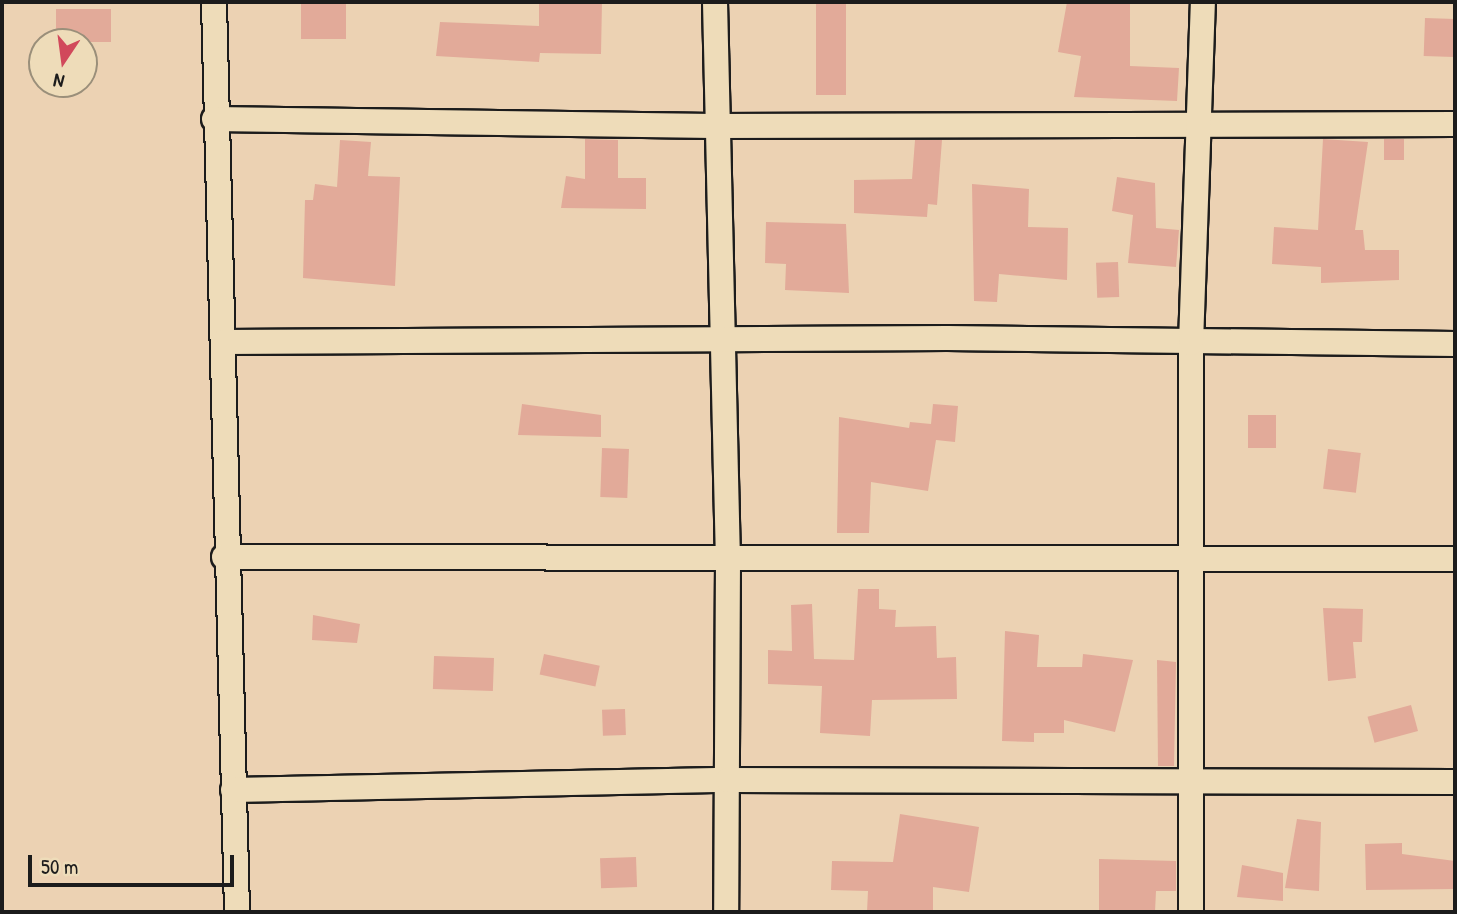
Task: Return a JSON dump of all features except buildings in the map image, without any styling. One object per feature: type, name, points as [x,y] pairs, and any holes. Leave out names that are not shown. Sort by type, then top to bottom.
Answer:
[{"type":"street","points":[[214,2],[214,119],[223,342],[224,557],[237,912]]},
{"type":"street","points":[[715,2],[714,126],[724,338],[728,562],[726,912]]},
{"type":"street","points":[[1191,912],[1191,343],[1202,127],[1203,2]]},
{"type":"street","points":[[214,119],[714,126],[1202,127],[1455,124]]},
{"type":"street","points":[[223,342],[724,338],[1455,344]]},
{"type":"street","points":[[224,557],[728,562],[1455,559]]},
{"type":"street","points":[[233,790],[728,780],[1455,782]]}]
